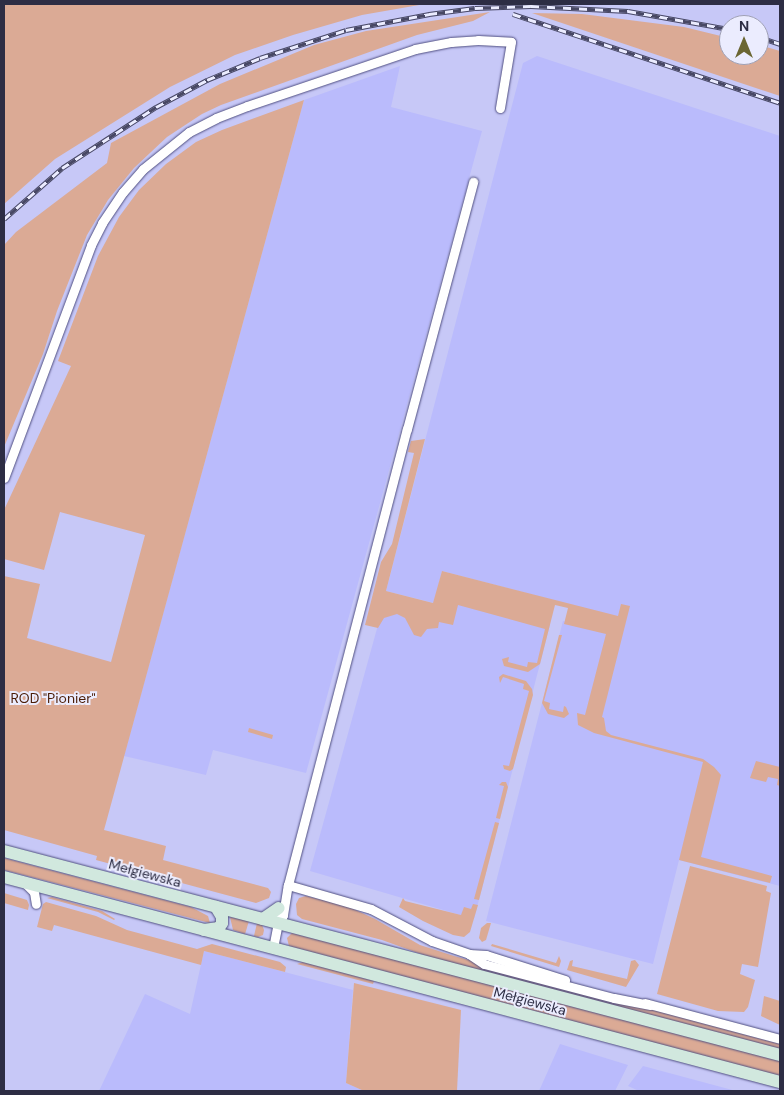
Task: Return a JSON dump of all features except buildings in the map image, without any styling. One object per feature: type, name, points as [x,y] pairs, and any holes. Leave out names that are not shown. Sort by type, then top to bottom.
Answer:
[{"type":"main road","name":"Mełgiewska","points":[[4,851],[780,1055]]},
{"type":"main road","name":"Mełgiewska","points":[[4,877],[780,1082]]},
{"type":"main road","points":[[204,930],[219,928],[222,923],[222,917],[216,907]]},
{"type":"main road","points":[[263,919],[279,908]]},
{"type":"street","points":[[4,478],[91,245],[102,223],[123,192],[143,169],[189,132],[216,118],[246,106],[415,49],[451,42],[478,40],[511,42],[500,108]]},
{"type":"street","points":[[273,948],[406,429],[473,182]]},
{"type":"street","points":[[279,923],[279,908],[288,885]]},
{"type":"street","points":[[288,885],[371,909],[432,941],[469,954],[494,957],[650,1005],[780,1039]]},
{"type":"shaded area","points":[[537,56],[780,136],[780,886],[679,860],[653,964],[486,921],[563,621],[613,634],[618,617],[442,571],[434,603],[386,591],[523,63]]},
{"type":"shaded area","points":[[400,66],[391,107],[482,131],[306,773],[213,750],[206,775],[124,756],[304,100]]},
{"type":"shaded area","points":[[386,596],[451,613],[455,601],[550,625],[474,919],[310,871]]},
{"type":"shaded area","points":[[204,951],[353,990],[346,1083],[364,1091],[99,1091],[145,994],[190,1014]]},
{"type":"shaded area","points":[[560,1044],[628,1065],[615,1091],[539,1091]]},
{"type":"shaded area","points":[[643,1066],[736,1091],[639,1091],[628,1086]]},
{"type":"green space","points":[[4,4],[425,4],[362,15],[293,35],[235,55],[170,87],[55,159],[4,204]]},
{"type":"green space","points":[[490,12],[473,21],[417,35],[221,105],[202,114],[167,137],[134,168],[108,200],[87,235],[57,311],[43,354],[4,447],[4,245],[16,232],[107,163],[111,143],[220,84],[314,45],[366,31]]},
{"type":"green space","points":[[532,13],[582,14],[684,27],[719,36],[719,65],[769,65],[769,48],[780,51],[780,96]]},
{"type":"green space","name":"ROD \"Pionier\"","points":[[304,100],[104,830],[166,846],[163,860],[268,888],[271,892],[269,898],[256,903],[96,860],[97,856],[4,830],[4,576],[40,584],[27,638],[111,662],[145,535],[60,512],[44,570],[4,559],[4,510],[71,366],[58,361],[98,256],[119,217],[139,190],[166,164],[196,142],[222,130]]},
{"type":"green space","points":[[425,439],[386,591],[433,603],[442,571],[618,616],[621,604],[630,606],[602,717],[604,718],[606,731],[611,735],[703,759],[714,767],[721,775],[701,857],[772,876],[770,883],[679,860],[703,762],[594,733],[578,725],[577,713],[585,715],[606,634],[564,624],[568,608],[555,605],[540,664],[528,672],[504,666],[502,659],[509,657],[508,662],[527,667],[528,662],[537,663],[545,629],[458,605],[453,625],[439,622],[438,628],[427,629],[421,637],[414,635],[405,618],[397,614],[384,618],[378,628],[365,625],[381,562],[392,544],[414,453],[408,452],[411,441]]},
{"type":"green space","points":[[559,635],[562,635],[544,701],[550,703],[549,709],[563,712],[564,706],[566,707],[569,714],[564,718],[548,714],[542,703]]},
{"type":"green space","points":[[503,674],[526,681],[532,689],[533,695],[513,769],[510,771],[504,769],[503,765],[509,766],[529,691],[523,689],[524,684],[503,677],[500,683],[499,677]]},
{"type":"green space","points":[[249,728],[273,735],[272,739],[248,732]]},
{"type":"green space","points":[[756,761],[780,767],[780,786],[777,785],[778,779],[768,777],[766,782],[750,778]]},
{"type":"green space","points":[[502,782],[506,782],[508,787],[500,819],[496,818],[504,786],[499,785]]},
{"type":"green space","points":[[495,822],[499,823],[479,900],[474,899]]},
{"type":"green space","points":[[4,858],[191,907],[208,916],[210,923],[4,870]]},
{"type":"green space","points":[[690,866],[767,886],[766,891],[771,893],[758,967],[742,964],[740,974],[755,980],[748,1007],[744,1012],[718,1011],[657,994]]},
{"type":"green space","points":[[4,893],[27,900],[28,910],[4,903]]},
{"type":"green space","points":[[306,896],[347,906],[375,919],[420,945],[454,956],[780,1044],[780,1050],[443,962],[382,940],[302,919],[297,915],[296,904],[299,898]]},
{"type":"green space","points":[[52,897],[102,911],[115,919],[98,912],[47,898]]},
{"type":"green space","points":[[403,898],[405,901],[461,915],[464,907],[471,909],[473,904],[478,905],[470,932],[464,937],[453,935],[399,907]]},
{"type":"green space","points":[[46,902],[96,916],[127,930],[197,949],[212,944],[280,962],[286,967],[285,972],[204,951],[201,965],[54,925],[52,931],[37,927],[43,904]]},
{"type":"green space","points":[[230,917],[249,921],[245,934],[233,930]]},
{"type":"green space","points":[[257,923],[262,925],[264,930],[263,935],[258,937],[254,936]]},
{"type":"green space","points":[[487,923],[491,923],[486,940],[482,942],[479,938],[481,928]]},
{"type":"green space","points":[[292,933],[780,1060],[780,1077],[289,946],[287,938]]},
{"type":"green space","points":[[492,944],[556,963],[559,956],[561,961],[559,967],[491,946]]},
{"type":"green space","points":[[573,960],[572,966],[627,979],[631,961],[635,960],[639,965],[626,987],[567,970],[570,961]]},
{"type":"green space","points":[[303,962],[374,981],[373,984],[297,964]]},
{"type":"green space","points":[[354,983],[461,1010],[457,1091],[364,1091],[346,1083]]},
{"type":"green space","points":[[764,996],[780,1001],[780,1025],[761,1016]]},
{"type":"railway","points":[[4,219],[62,168],[156,107],[207,80],[260,58],[346,30],[429,14],[475,8],[531,6],[628,11],[719,27]]},
{"type":"railway","points":[[513,14],[780,103]]},
{"type":"railway","points":[[769,40],[780,44]]}]
